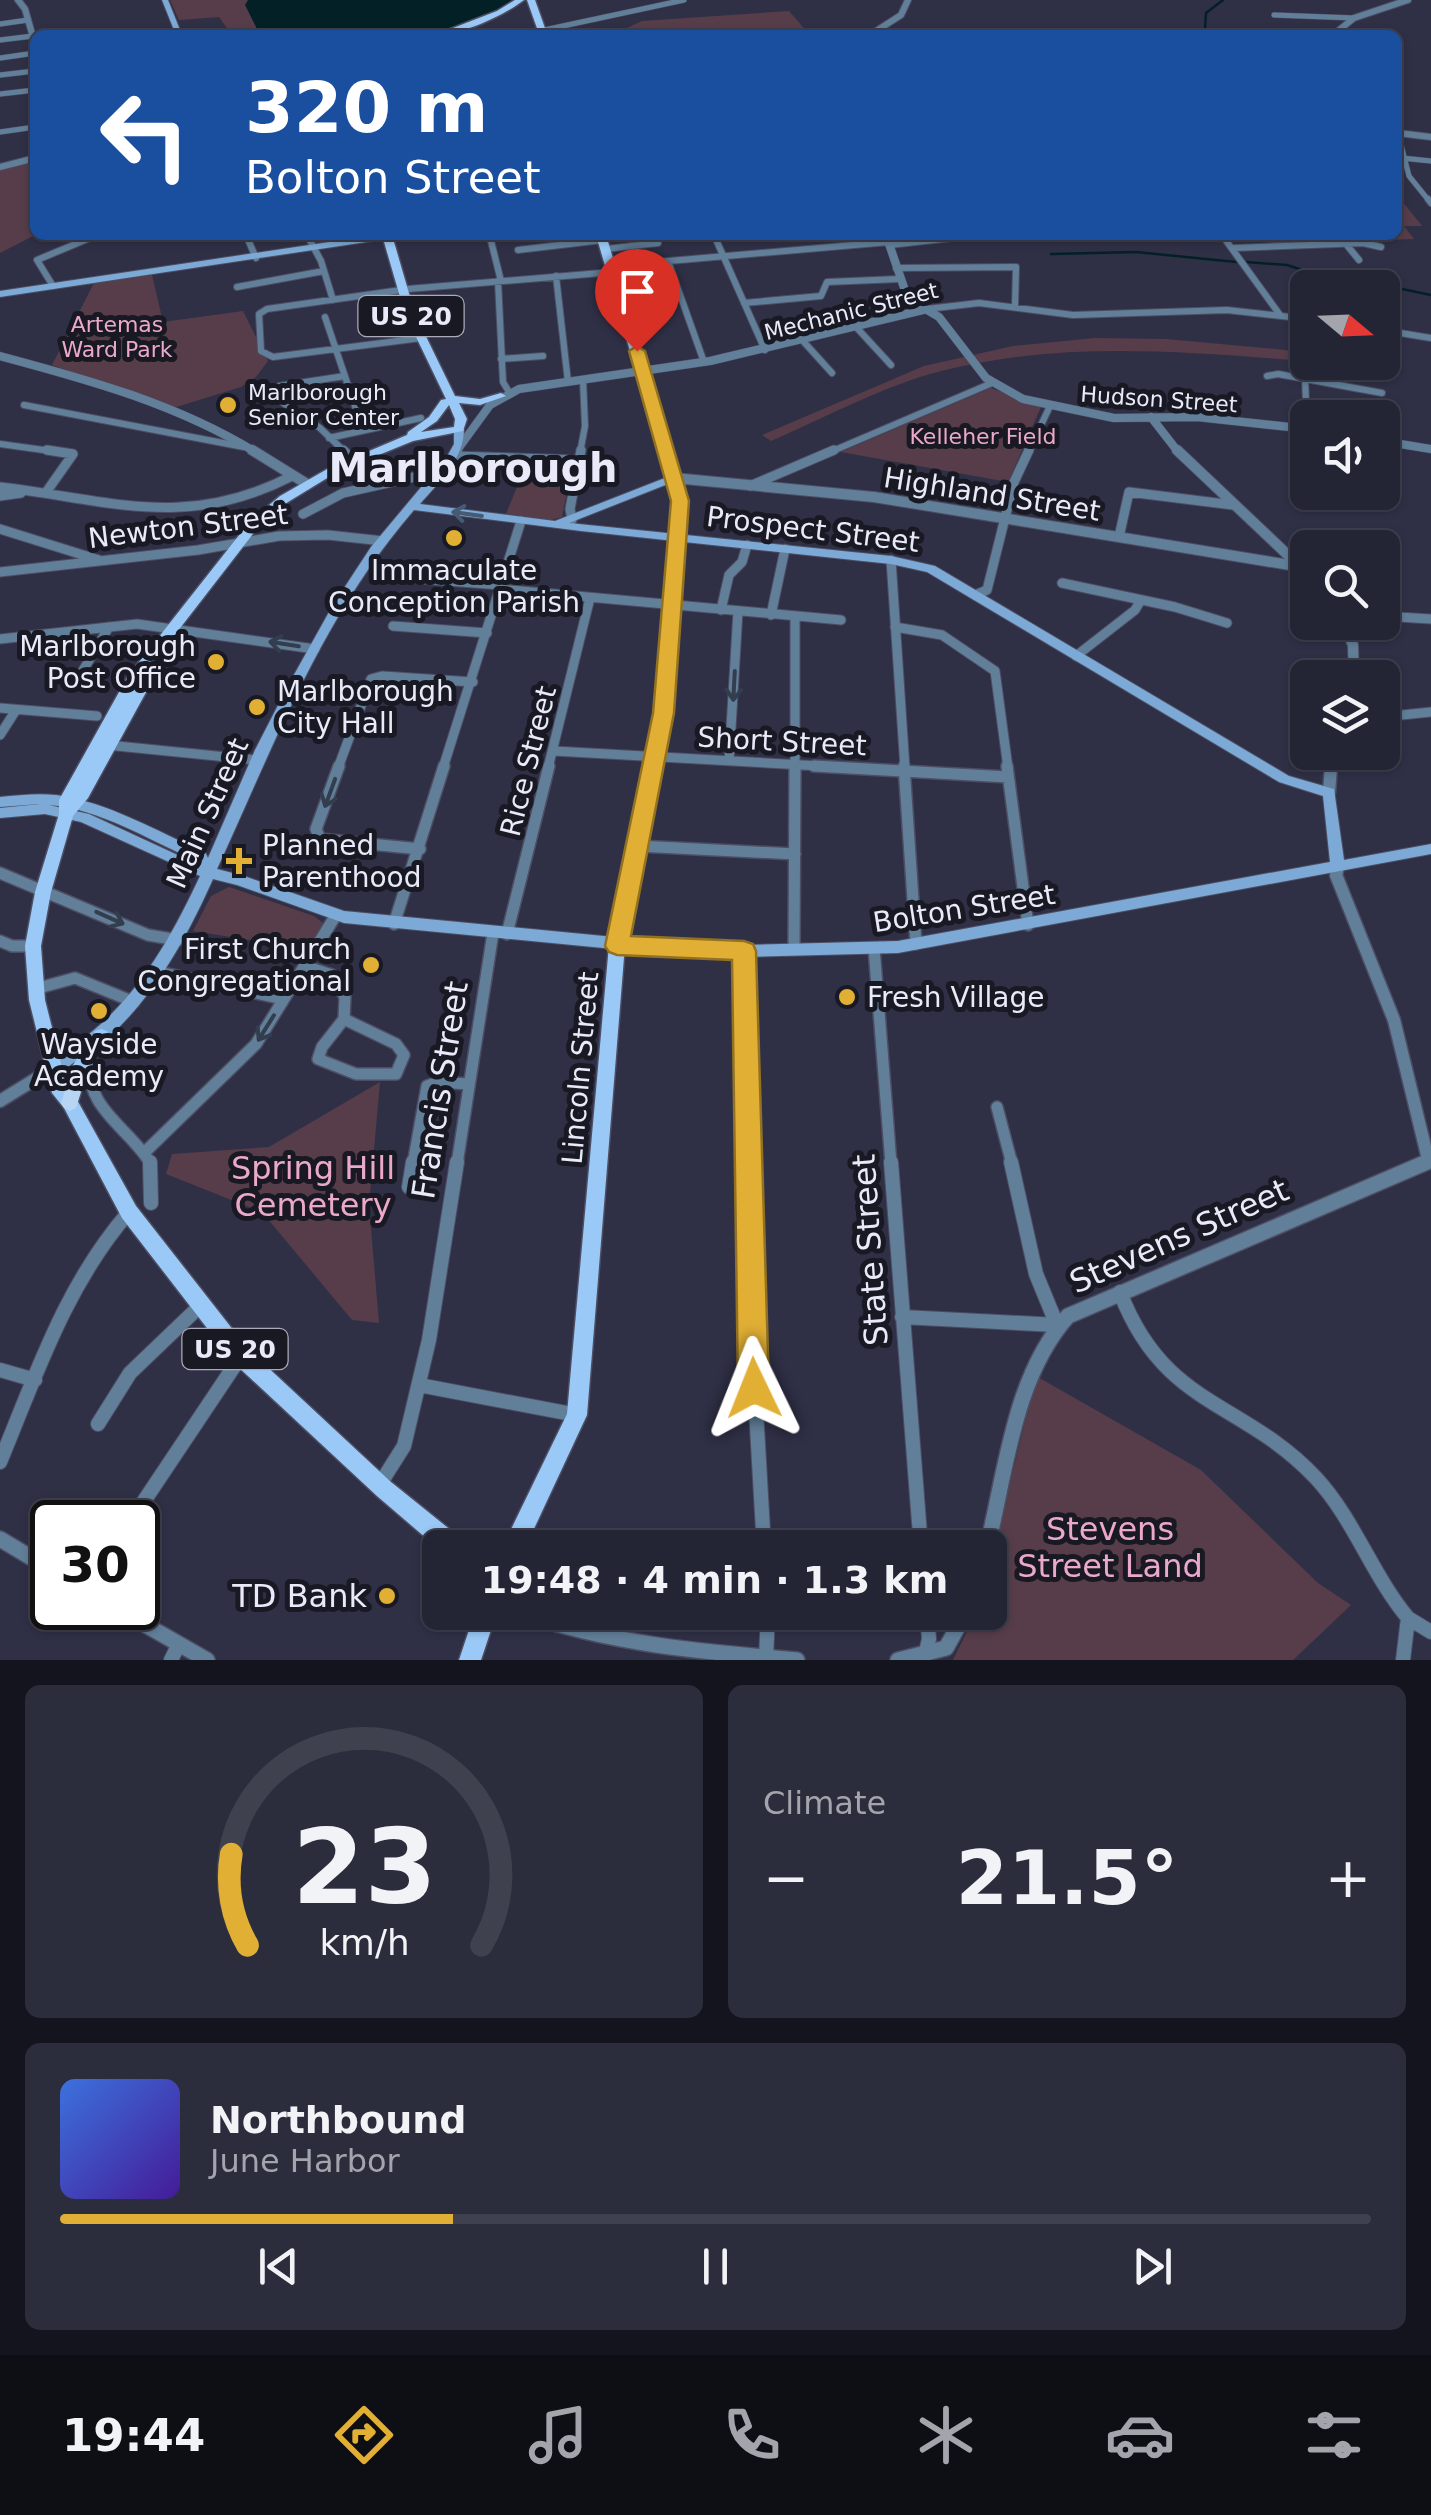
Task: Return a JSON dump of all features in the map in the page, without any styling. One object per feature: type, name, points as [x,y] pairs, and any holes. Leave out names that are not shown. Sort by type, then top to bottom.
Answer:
[{"type":"main road","points":[[166,0],[175,30]]},
{"type":"main road","points":[[453,30],[500,13],[520,0]]},
{"type":"main road","points":[[531,0],[539,30]]},
{"type":"main road","points":[[0,294],[361,240]]},
{"type":"main road","name":"US 20","points":[[390,240],[401,290],[448,398],[428,423],[390,446]]},
{"type":"main road","name":"Lincoln Street","points":[[522,1530],[577,1414],[617,946],[664,713],[680,501],[604,241]]},
{"type":"main road","points":[[453,456],[458,426],[448,398],[480,402],[505,394]]},
{"type":"main road","name":"US 20","points":[[434,1530],[241,1356],[129,1212],[71,1097],[58,1088],[36,989],[33,946],[43,892],[70,806],[102,745],[236,544],[267,512],[306,484],[415,436],[458,426]]},
{"type":"main road","name":"Main Street","points":[[55,1068],[101,1036],[159,972],[178,940],[257,760],[316,648],[382,540],[453,456]]},
{"type":"main road","points":[[553,524],[572,520],[674,478]]},
{"type":"main road","name":"US 20","points":[[177,629],[276,510],[306,484]]},
{"type":"main road","name":"Prospect Street","points":[[412,506],[891,560],[930,569],[1284,778],[1329,793]]},
{"type":"main road","points":[[1329,793],[1338,867]]},
{"type":"main road","points":[[0,802],[38,798],[70,806]]},
{"type":"main road","points":[[0,812],[70,806]]},
{"type":"main road","name":"Bolton Street","points":[[70,806],[86,818],[195,869],[336,915],[617,946],[744,951],[916,944],[1431,849]]},
{"type":"main road","points":[[71,1097],[77,1073],[101,1036]]},
{"type":"main road","points":[[470,1660],[480,1630]]},
{"type":"street","points":[[18,0],[31,30]]},
{"type":"street","points":[[557,30],[684,0]]},
{"type":"street","points":[[876,30],[901,15],[908,0]]},
{"type":"street","points":[[1339,30],[1354,18],[1408,0]]},
{"type":"street","points":[[1274,15],[1354,18]]},
{"type":"street","points":[[0,24],[28,20]]},
{"type":"street","points":[[0,40],[30,40]]},
{"type":"street","points":[[0,58],[30,55]]},
{"type":"street","points":[[0,76],[30,71]]},
{"type":"street","points":[[0,94],[30,91]]},
{"type":"street","points":[[0,132],[30,128]]},
{"type":"street","points":[[1402,133],[1431,137]]},
{"type":"street","points":[[1402,158],[1431,161]]},
{"type":"street","points":[[0,167],[30,159]]},
{"type":"street","points":[[1402,160],[1409,176],[1431,203]]},
{"type":"street","points":[[53,286],[38,260],[84,240]]},
{"type":"street","points":[[248,240],[256,258]]},
{"type":"street","points":[[310,240],[332,300]]},
{"type":"street","points":[[716,240],[765,350]]},
{"type":"street","points":[[421,338],[280,357],[264,354],[260,312],[401,290],[888,240]]},
{"type":"street","name":"Hudson Street","points":[[888,240],[907,298],[946,324],[992,383],[1012,395],[1114,418],[1196,417],[1290,427]]},
{"type":"street","points":[[1226,240],[1280,315]]},
{"type":"street","points":[[453,456],[476,421],[505,394],[500,281],[492,241]]},
{"type":"street","points":[[518,250],[604,241],[658,243]]},
{"type":"street","points":[[1233,248],[1346,244],[1382,248]]},
{"type":"street","points":[[1346,244],[1359,260]]},
{"type":"street","points":[[668,260],[704,362]]},
{"type":"street","points":[[896,268],[1018,268],[1015,306]]},
{"type":"street","points":[[238,287],[324,271]]},
{"type":"street","points":[[556,276],[568,382]]},
{"type":"street","points":[[744,304],[821,296],[827,282],[899,279]]},
{"type":"street","points":[[896,318],[907,308],[907,298]]},
{"type":"street","name":"Mechanic Street","points":[[505,394],[765,350],[964,302],[1073,316],[1206,310],[1290,316]]},
{"type":"street","points":[[326,317],[363,430]]},
{"type":"street","points":[[857,328],[891,365]]},
{"type":"street","points":[[1400,333],[1431,338]]},
{"type":"street","points":[[803,341],[832,373]]},
{"type":"street","points":[[0,356],[108,384],[208,424],[306,484]]},
{"type":"street","points":[[501,359],[543,356]]},
{"type":"street","points":[[344,376],[272,389],[270,394],[354,461]]},
{"type":"street","points":[[1267,376],[1290,377]]},
{"type":"street","points":[[572,520],[570,509],[585,426],[583,380]]},
{"type":"street","points":[[1316,380],[1382,393]]},
{"type":"street","points":[[750,486],[992,383]]},
{"type":"street","points":[[24,406],[88,415],[191,440],[252,448]]},
{"type":"street","points":[[975,595],[987,590],[1020,466],[1050,406]]},
{"type":"street","points":[[1150,417],[1171,447],[1290,557]]},
{"type":"street","points":[[329,438],[420,418]]},
{"type":"street","points":[[458,426],[476,421]]},
{"type":"street","points":[[0,444],[73,454],[42,490],[0,496]]},
{"type":"street","points":[[1400,444],[1431,449]]},
{"type":"street","points":[[453,456],[579,460]]},
{"type":"street","points":[[302,514],[343,492],[441,471]]},
{"type":"street","points":[[0,487],[180,511],[264,494],[292,476]]},
{"type":"street","name":"Highland Street","points":[[674,478],[874,497],[1290,568]]},
{"type":"street","points":[[1118,537],[1129,492],[1233,505]]},
{"type":"street","points":[[394,924],[521,521]]},
{"type":"street","points":[[0,529],[103,561]]},
{"type":"street","name":"Newton Street","points":[[0,572],[302,534],[382,540]]},
{"type":"street","points":[[722,610],[728,575],[742,562],[746,545]]},
{"type":"street","points":[[771,614],[786,549]]},
{"type":"street","points":[[891,560],[916,944]]},
{"type":"street","points":[[393,577],[841,620]]},
{"type":"street","points":[[1062,583],[1226,623]]},
{"type":"street","name":"Rice Street","points":[[500,934],[554,751],[590,598]]},
{"type":"street","points":[[1076,656],[1136,610],[1141,600]]},
{"type":"street","points":[[729,761],[738,612]]},
{"type":"street","points":[[794,949],[795,617]]},
{"type":"street","points":[[1400,617],[1431,619]]},
{"type":"street","points":[[0,639],[137,624],[316,648]]},
{"type":"street","points":[[393,626],[488,633]]},
{"type":"street","points":[[895,626],[942,635],[995,671],[1028,925]]},
{"type":"street","points":[[78,676],[109,627]]},
{"type":"street","points":[[420,849],[320,839],[316,834],[369,684],[382,676],[473,682]]},
{"type":"street","points":[[0,708],[98,716]]},
{"type":"street","points":[[0,735],[16,710]]},
{"type":"street","points":[[1400,715],[1431,712]]},
{"type":"street","points":[[102,745],[257,760]]},
{"type":"street","name":"Short Street","points":[[554,751],[1008,777]]},
{"type":"street","points":[[1329,793],[1331,770]]},
{"type":"street","points":[[638,846],[796,854]]},
{"type":"street","points":[[1338,867],[1336,876],[1394,1020],[1430,1159]]},
{"type":"street","points":[[0,873],[148,935],[178,940]]},
{"type":"street","points":[[145,1152],[256,1044],[336,915]]},
{"type":"street","name":"Francis Street","points":[[380,1484],[404,1446],[418,1385],[468,1084],[500,934]]},
{"type":"street","points":[[0,941],[12,946],[33,946]]},
{"type":"street","name":"State Street","points":[[874,948],[920,1530]]},
{"type":"street","points":[[744,951],[752,1342],[763,1530]]},
{"type":"street","points":[[304,966],[332,975],[344,997],[344,1020],[318,1059],[346,1070],[389,1077],[396,1074],[404,1055],[396,1044],[344,1020]]},
{"type":"street","points":[[159,972],[283,1000]]},
{"type":"street","points":[[36,989],[76,978],[134,1002]]},
{"type":"street","points":[[101,1036],[88,1068],[90,1091],[151,1163],[151,1203]]},
{"type":"street","name":"Main Street","points":[[0,1101],[55,1068]]},
{"type":"street","points":[[408,1187],[427,1086],[438,1082],[468,1084]]},
{"type":"street","points":[[902,1317],[1057,1325],[1025,1226],[1010,1146],[997,1107]]},
{"type":"street","name":"Stevens Street","points":[[991,1530],[1028,1381],[1036,1358],[1057,1325],[1120,1291],[1415,1170],[1430,1159]]},
{"type":"street","points":[[0,1462],[78,1287],[116,1224],[129,1212]]},
{"type":"street","points":[[1120,1291],[1134,1327],[1162,1366],[1292,1456],[1330,1494],[1388,1596],[1408,1618],[1431,1632]]},
{"type":"street","points":[[98,1424],[130,1373],[201,1305]]},
{"type":"street","points":[[145,1500],[241,1356]]},
{"type":"street","points":[[0,1370],[35,1380]]},
{"type":"street","points":[[418,1385],[577,1414]]},
{"type":"street","points":[[0,1540],[30,1557]]},
{"type":"street","points":[[1403,1660],[1408,1618]]},
{"type":"street","points":[[146,1630],[175,1652],[207,1660]]},
{"type":"street","points":[[586,1630],[683,1650],[797,1660]]},
{"type":"street","points":[[766,1659],[767,1630]]},
{"type":"street","points":[[925,1656],[928,1630]]},
{"type":"street","points":[[898,1660],[946,1648],[956,1630]]},
{"type":"green space","points":[[170,0],[512,0],[485,16],[435,30],[228,30],[219,17],[179,20]]},
{"type":"green space","points":[[789,11],[805,30],[623,30],[642,21]]},
{"type":"green space","points":[[30,160],[30,238],[0,253],[0,169]]},
{"type":"green space","points":[[1402,201],[1422,226],[1404,226],[1414,239],[1402,239]]},
{"type":"green space","points":[[1269,240],[1386,240],[1272,244]]},
{"type":"green space","name":"Artemas Ward Park","points":[[152,275],[163,322],[243,311],[268,361],[256,377],[241,387],[173,408],[52,365],[94,283]]},
{"type":"green space","points":[[1095,338],[1166,339],[1290,350],[1290,360],[1124,351],[987,361],[898,385],[771,441],[762,435],[924,366],[1013,346]]},
{"type":"green space","name":"Kelleher Field","points":[[991,388],[1041,407],[1008,482],[841,452]]},
{"type":"green space","points":[[525,467],[571,471],[562,517],[550,520],[506,514]]},
{"type":"green space","points":[[229,887],[314,916],[323,923],[307,949],[193,931],[211,896]]},
{"type":"green space","name":"Spring Hill Cemetery","points":[[380,1082],[369,1205],[379,1323],[352,1320],[262,1212],[166,1174],[172,1154],[269,1147]]},
{"type":"green space","name":"Stevens Street Land","points":[[1036,1376],[1201,1470],[1318,1583],[1351,1605],[1293,1660],[953,1660],[968,1630],[1007,1630],[1007,1530],[999,1530]]},
{"type":"water","points":[[248,0],[513,0],[490,15],[437,30],[258,30],[245,5]]},
{"type":"waterway","points":[[1206,30],[1206,13],[1223,0]]},
{"type":"waterway","points":[[1051,254],[1136,252],[1236,262]]},
{"type":"waterway","points":[[1246,262],[1287,265],[1354,287],[1388,286],[1431,295]]},
{"type":"place","name":"Marlborough Senior Center","points":[[228,405]]},
{"type":"place","name":"Immaculate Conception Parish","points":[[454,538]]},
{"type":"place","name":"Marlborough Post Office","points":[[216,662]]},
{"type":"place","name":"Marlborough City Hall","points":[[257,707]]},
{"type":"place","name":"Planned Parenthood","points":[[239,861]]},
{"type":"place","name":"First Church Congregational","points":[[371,965]]},
{"type":"place","name":"Fresh Village","points":[[847,997]]},
{"type":"place","name":"Wayside Academy","points":[[99,1011]]},
{"type":"place","name":"TD Bank","points":[[387,1596]]},
{"type":"district","name":"Marlborough","points":[[473,468]]},
{"type":"route","points":[[637,351],[680,501],[664,713],[617,946],[744,951],[754,1388]]}]
